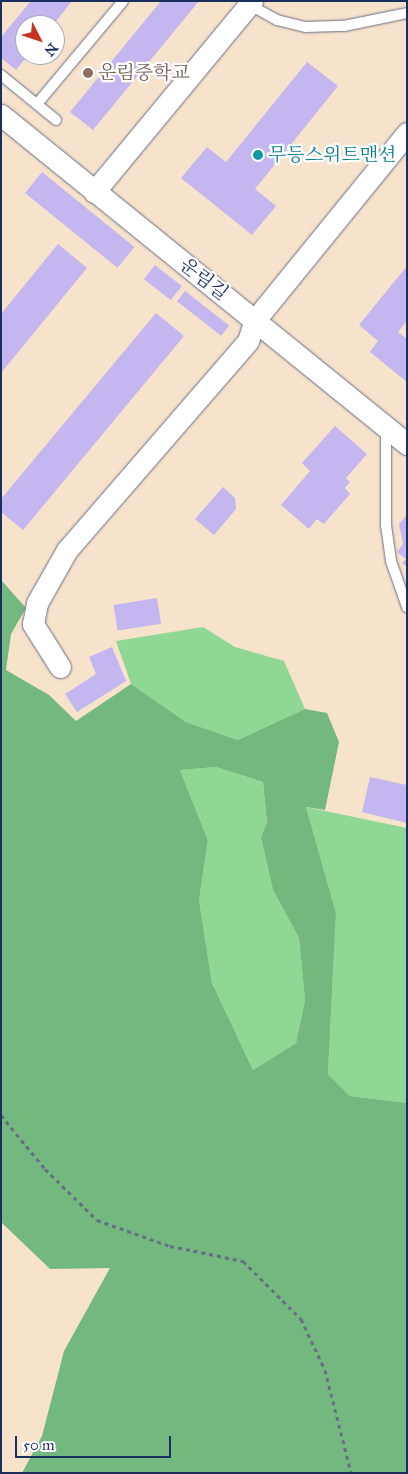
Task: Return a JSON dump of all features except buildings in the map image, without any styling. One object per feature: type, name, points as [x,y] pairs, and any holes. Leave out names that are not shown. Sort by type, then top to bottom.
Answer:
[{"type":"street","points":[[94,192],[251,3]]},
{"type":"street","name":"운림길","points":[[1,115],[407,444]]},
{"type":"street","points":[[60,667],[33,624],[37,603],[67,550],[248,341],[255,320],[407,133]]},
{"type":"lane","points":[[37,104],[123,1]]},
{"type":"lane","points":[[251,3],[277,20],[306,27],[344,26],[407,13]]},
{"type":"lane","points":[[1,75],[56,120]]},
{"type":"lane","points":[[386,427],[386,525],[391,562],[407,606]]},
{"type":"path","points":[[1,1115],[45,1169],[97,1220],[170,1246],[243,1261],[301,1319],[325,1370],[351,1473]]},
{"type":"green space","points":[[1,580],[26,608],[11,634],[6,670],[49,695],[76,721],[131,684],[186,722],[238,740],[305,709],[327,713],[339,742],[325,810],[306,807],[336,913],[328,1074],[350,1096],[407,1103],[407,1473],[22,1473],[42,1436],[64,1351],[110,1268],[50,1269],[1,1222]],"holes":[[[216,767],[263,782],[267,822],[261,838],[273,890],[299,938],[305,1000],[296,1043],[253,1070],[212,983],[199,900],[208,840],[180,770]]]},
{"type":"green space","points":[[203,627],[235,647],[284,661],[305,709],[238,740],[186,722],[131,684],[116,641]]},
{"type":"green space","points":[[216,767],[263,782],[267,822],[261,838],[273,890],[299,938],[305,1000],[296,1043],[253,1070],[212,983],[199,900],[208,840],[180,770]]},
{"type":"green space","points":[[306,807],[407,828],[407,1103],[350,1096],[328,1074],[336,913]]},
{"type":"place","name":"운림중학교","points":[[88,73]]},
{"type":"place","name":"무등스위트맨션","points":[[258,155]]}]
